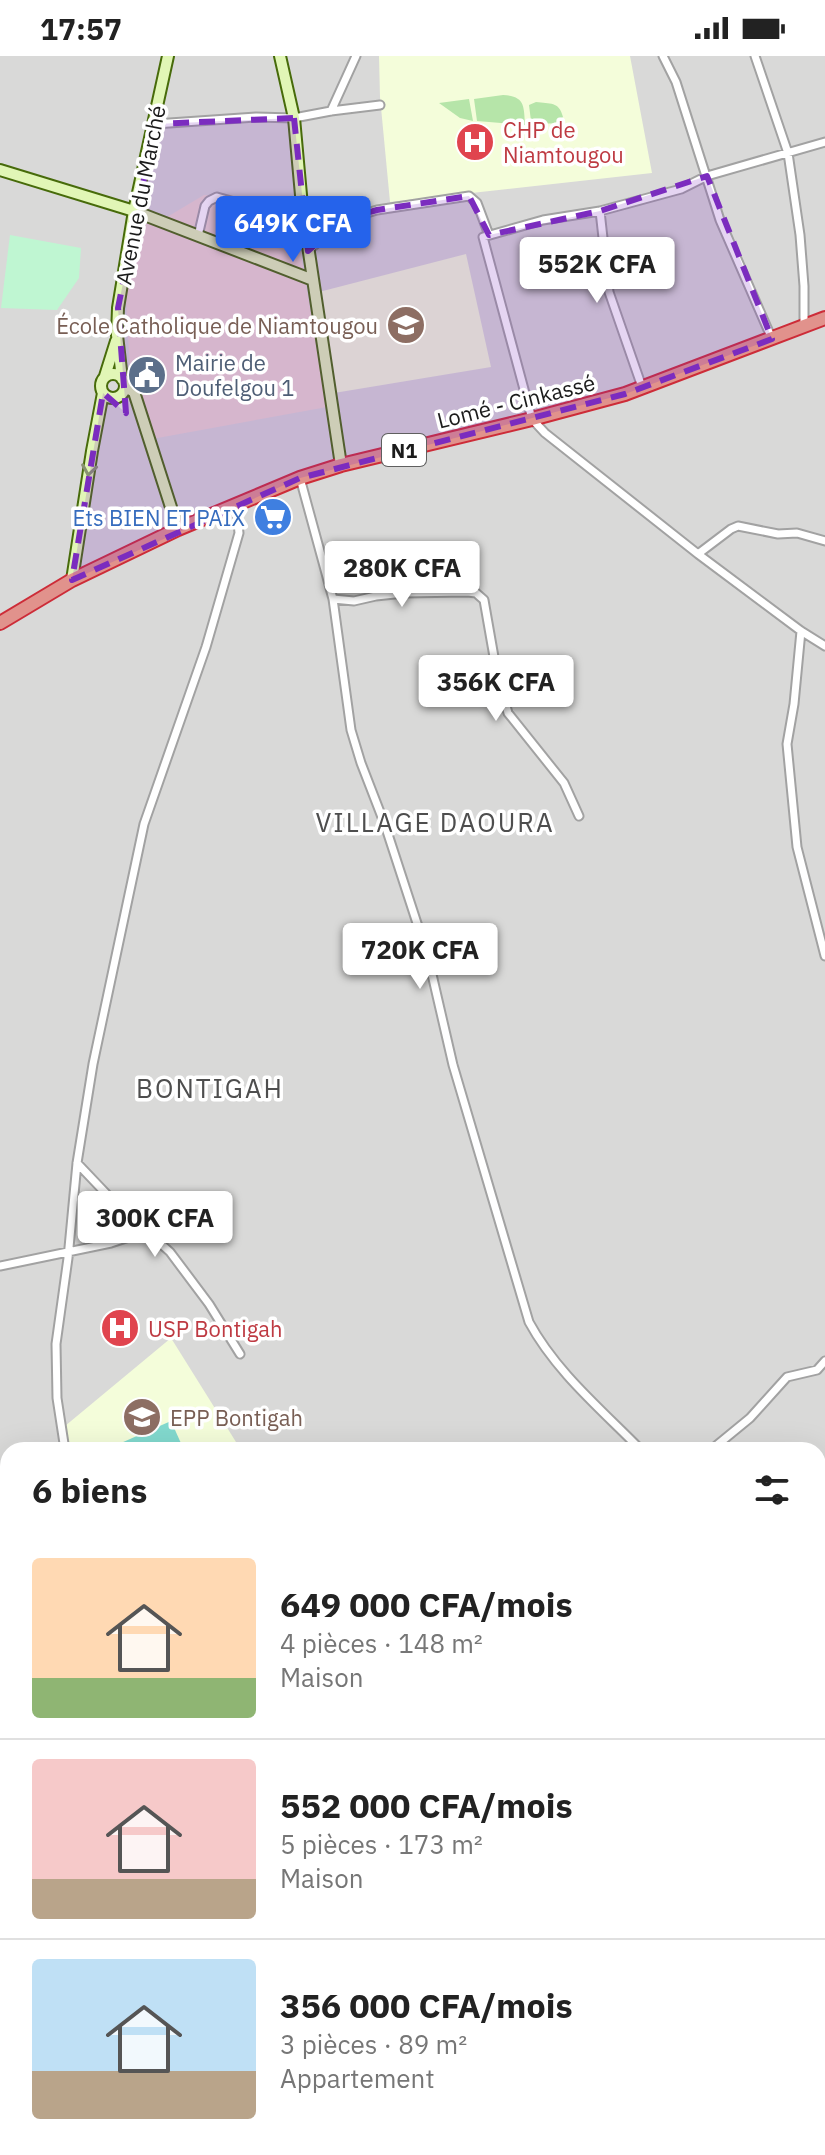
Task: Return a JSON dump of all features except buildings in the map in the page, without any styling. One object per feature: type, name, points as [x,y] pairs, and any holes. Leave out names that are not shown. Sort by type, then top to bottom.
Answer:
[{"type":"highway","name":"Lomé - Cinkassé","points":[[0,623],[72,580],[178,529],[300,478],[341,465],[532,419],[642,387],[825,318]]},
{"type":"main road","name":"Avenue du Marché","points":[[123,383],[117,335],[118,308],[134,211],[168,56]]},
{"type":"main road","points":[[280,56],[294,118],[308,251],[341,465]]},
{"type":"main road","points":[[0,170],[134,211],[313,280]]},
{"type":"main road","name":"Avenue du Marché","points":[[105,376],[117,335]]},
{"type":"main road","points":[[72,580],[103,393],[101,384],[105,376],[114,374],[134,392],[178,529]]},
{"type":"main road","points":[[103,393],[116,398],[123,383]]},
{"type":"street","points":[[331,111],[356,56]]},
{"type":"street","points":[[663,56],[676,82],[720,220],[772,339]]},
{"type":"street","points":[[755,56],[788,153],[800,235],[804,327]]},
{"type":"street","points":[[155,124],[256,117],[294,118],[380,105]]},
{"type":"street","points":[[825,142],[707,176],[681,189],[483,237],[532,419],[545,433],[698,554],[825,646]]},
{"type":"street","points":[[308,251],[343,220],[377,210],[469,196],[477,203],[489,235]]},
{"type":"street","points":[[198,236],[205,206],[217,197],[255,208],[302,206]]},
{"type":"street","points":[[600,211],[609,292],[642,387]]},
{"type":"street","points":[[300,478],[333,599],[351,730],[428,957],[453,1065],[529,1322],[540,1343],[560,1368],[633,1442]]},
{"type":"street","points":[[64,1442],[57,1398],[56,1344],[77,1163],[104,1003],[144,824],[210,633],[239,533],[236,505]]},
{"type":"street","points":[[698,554],[738,526],[778,534],[797,533],[825,541]]},
{"type":"street","points":[[333,599],[354,601],[376,596],[440,592],[476,593],[484,600],[497,674],[508,713],[564,783],[579,816]]},
{"type":"street","points":[[801,631],[787,744],[797,847],[825,956]]},
{"type":"street","points":[[77,1163],[179,1262],[240,1354]]},
{"type":"street","points":[[0,1266],[111,1243],[147,1231]]},
{"type":"street","points":[[721,1442],[750,1418],[787,1377],[817,1370],[825,1361]]},
{"type":"highlighted area","points":[[294,118],[308,251],[343,220],[377,210],[469,196],[489,235],[600,211],[707,176],[772,339],[625,394],[300,478],[72,580],[103,393],[126,413],[118,308],[155,124]]},
{"type":"shaded area","points":[[0,56],[825,56],[825,1442],[0,1442]]},
{"type":"shaded area","points":[[379,56],[630,56],[652,173],[390,202]]},
{"type":"shaded area","points":[[204,195],[292,204],[327,407],[152,439],[131,390],[126,299],[135,223],[157,223]]},
{"type":"shaded area","points":[[10,235],[81,248],[79,278],[57,310],[1,308]]},
{"type":"shaded area","name":"École Catholique de Niamtougou","points":[[466,254],[491,367],[334,393],[319,292]]},
{"type":"shaded area","points":[[171,1338],[236,1442],[68,1442],[65,1426]]},
{"type":"shaded area","points":[[171,1421],[180,1442],[123,1442]]},
{"type":"green space","points":[[503,95],[516,97],[522,103],[525,125],[477,121],[474,99]]},
{"type":"green space","points":[[469,99],[473,121],[460,118],[439,103]]},
{"type":"green space","points":[[536,102],[556,106],[563,117],[553,123],[531,121],[529,105]]},
{"type":"place","name":"CHP de Niamtougou","points":[[475,142]]},
{"type":"place","name":"École Catholique de Niamtougou","points":[[406,325]]},
{"type":"place","name":"Mairie de Doufelgou 1","points":[[147,375]]},
{"type":"place","name":"Ets BIEN ET PAIX","points":[[273,517]]},
{"type":"place","name":"USP Bontigah","points":[[120,1328]]},
{"type":"place","name":"EPP Bontigah","points":[[142,1417]]},
{"type":"district","name":"VILLAGE DAOURA","points":[[435,822]]},
{"type":"district","name":"BONTIGAH","points":[[210,1088]]}]
